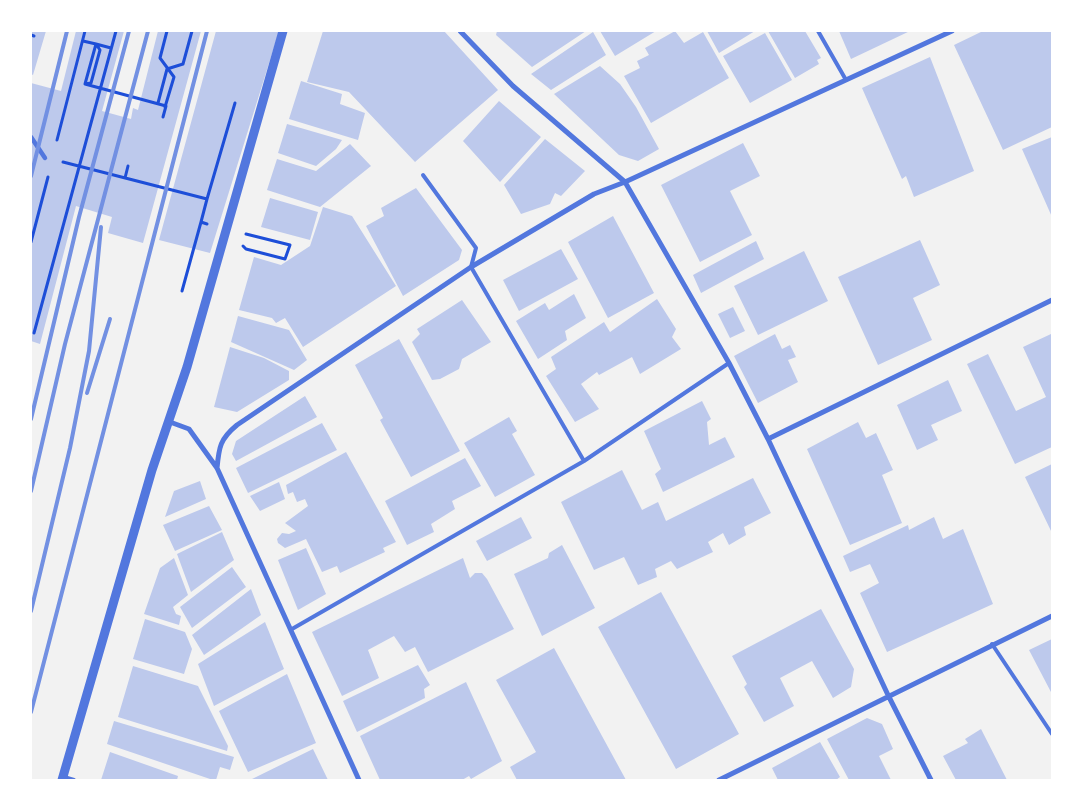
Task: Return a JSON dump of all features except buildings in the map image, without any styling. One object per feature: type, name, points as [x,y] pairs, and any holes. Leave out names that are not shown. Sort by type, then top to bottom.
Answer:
[{"type":"street","points":[[63,778],[152,470],[170,422],[284,31]]},
{"type":"street","points":[[217,468],[219,449],[225,435],[471,267],[594,194],[626,182],[952,31]]},
{"type":"street","points":[[462,32],[513,86],[626,182],[729,363],[768,439],[929,779]]},
{"type":"street","points":[[31,137],[46,158]]},
{"type":"street","points":[[768,439],[1052,300]]},
{"type":"street","points":[[170,422],[189,430],[217,468],[292,629],[359,780]]},
{"type":"street","points":[[719,780],[888,695],[1052,616]]},
{"type":"lane","points":[[818,31],[846,80]]},
{"type":"lane","points":[[423,175],[476,248],[471,267],[584,461]]},
{"type":"lane","points":[[292,629],[584,461],[729,363]]},
{"type":"lane","points":[[992,644],[1052,734]]},
{"type":"lane","points":[[63,778],[74,780]]},
{"type":"path","points":[[56,146],[85,31]]},
{"type":"path","points":[[34,333],[116,31]]},
{"type":"path","points":[[167,31],[160,58],[174,77],[163,117],[168,99]]},
{"type":"path","points":[[167,69],[183,64],[192,31]]},
{"type":"path","points":[[83,41],[111,48]]},
{"type":"path","points":[[85,84],[91,83],[100,50],[96,44]]},
{"type":"path","points":[[85,84],[96,44]]},
{"type":"path","points":[[158,103],[167,69]]},
{"type":"path","points":[[85,84],[166,106]]},
{"type":"path","points":[[182,291],[235,103]]},
{"type":"path","points":[[46,158],[207,199]]},
{"type":"path","points":[[125,178],[128,166]]},
{"type":"path","points":[[31,242],[48,175]]},
{"type":"path","points":[[201,222],[210,224]]},
{"type":"path","points":[[238,232],[290,245],[285,259],[246,249],[243,246]]},
{"type":"railway","points":[[31,176],[67,31]]},
{"type":"railway","points":[[31,419],[79,217],[129,31]]},
{"type":"railway","points":[[31,491],[65,344],[148,31]]},
{"type":"railway","points":[[31,712],[207,31]]},
{"type":"railway","points":[[31,611],[70,448],[89,351],[101,227]]},
{"type":"railway","points":[[87,393],[110,319]]}]
